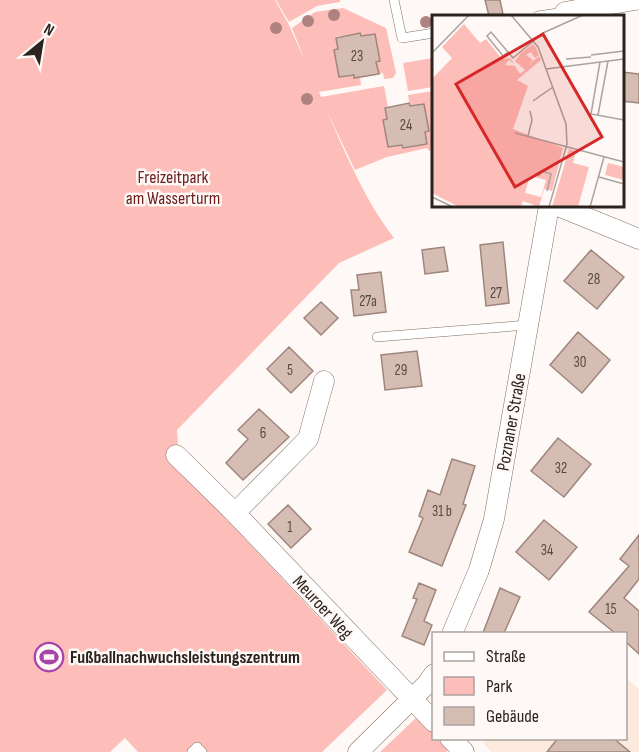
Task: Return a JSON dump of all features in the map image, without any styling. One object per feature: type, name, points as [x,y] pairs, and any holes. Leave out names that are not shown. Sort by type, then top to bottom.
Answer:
[{"type":"street","points":[[564,10],[635,0]]},
{"type":"street","name":"Poznaner Straße","points":[[452,632],[479,570],[494,519],[549,207]]},
{"type":"street","points":[[560,207],[639,239]]},
{"type":"street","points":[[235,513],[308,439],[324,381]]},
{"type":"street","name":"Meuroer Weg","points":[[176,455],[235,513],[432,720]]},
{"type":"street","points":[[358,752],[432,677]]},
{"type":"street","points":[[452,740],[464,752]]},
{"type":"lane","points":[[394,0],[402,38],[432,33]]},
{"type":"lane","points":[[542,15],[564,10]]},
{"type":"lane","points":[[377,337],[528,325]]},
{"type":"lane","points":[[192,752],[197,747],[202,752]]},
{"type":"shaded area","points":[[627,679],[639,689],[639,752],[492,752],[483,743],[485,740],[627,740]]},
{"type":"green space","name":"Freizeitpark am Wasserturm","points":[[0,0],[275,0],[305,61],[292,28],[315,12],[343,8],[386,28],[396,73],[393,78],[384,79],[383,73],[379,74],[376,62],[360,33],[336,37],[338,49],[334,50],[339,77],[354,75],[354,78],[360,77],[361,85],[319,92],[321,97],[384,86],[388,107],[385,108],[387,119],[383,120],[388,147],[402,145],[403,148],[427,144],[425,132],[429,131],[424,104],[410,106],[408,95],[432,91],[432,150],[429,151],[427,148],[387,157],[355,170],[325,107],[364,191],[394,238],[339,263],[177,430],[178,446],[167,456],[387,690],[322,752],[138,752],[125,738],[110,752],[0,752]]},
{"type":"green space","points":[[276,0],[340,0],[340,2],[317,6],[289,22]]},
{"type":"green space","points":[[432,58],[432,87],[408,91],[403,63]]},
{"type":"green space","points":[[417,717],[432,733],[432,740],[439,740],[449,749],[446,752],[380,752]]},
{"type":"building","points":[[485,0],[500,0],[503,14],[489,15]]},
{"type":"building","points":[[360,33],[361,36],[375,34],[380,61],[376,62],[379,74],[354,78],[354,75],[339,77],[334,50],[338,49],[336,38]]},
{"type":"building","points":[[624,72],[639,74],[639,103],[624,101]]},
{"type":"building","points":[[409,103],[410,106],[424,104],[429,131],[425,132],[427,144],[403,148],[402,145],[388,147],[383,120],[387,119],[385,108]]},
{"type":"building","points":[[503,242],[509,303],[486,306],[480,245]]},
{"type":"building","points":[[444,247],[448,271],[425,274],[422,250]]},
{"type":"building","points":[[591,250],[624,277],[597,309],[564,281]]},
{"type":"building","points":[[381,272],[386,312],[354,316],[351,290],[359,290],[357,275]]},
{"type":"building","points":[[321,302],[338,318],[321,335],[304,318]]},
{"type":"building","points":[[578,332],[610,360],[582,393],[550,365]]},
{"type":"building","points":[[289,347],[313,371],[291,393],[267,369]]},
{"type":"building","points":[[417,351],[422,386],[385,390],[381,355]]},
{"type":"building","points":[[259,409],[289,437],[243,480],[226,463],[248,439],[238,430]]},
{"type":"building","points":[[558,438],[591,464],[564,497],[531,471]]},
{"type":"building","points":[[452,459],[475,466],[463,504],[466,505],[442,566],[409,552],[423,518],[419,516],[428,490],[440,495]]},
{"type":"building","points":[[288,505],[311,529],[291,548],[268,524]]},
{"type":"building","points":[[544,520],[577,547],[549,580],[516,552]]},
{"type":"building","points":[[639,535],[639,579],[624,598],[639,611],[639,654],[627,643],[627,632],[614,632],[589,612],[629,566],[620,559]]},
{"type":"building","points":[[419,583],[436,590],[424,621],[432,625],[424,645],[402,636],[417,599],[413,598]]},
{"type":"building","points":[[500,588],[520,597],[504,632],[483,632]]},
{"type":"building","points":[[556,740],[615,740],[630,752],[547,752]]},
{"type":"place","name":"Fußballnachwuchsleistungszentrum","points":[[49,657]]}]
